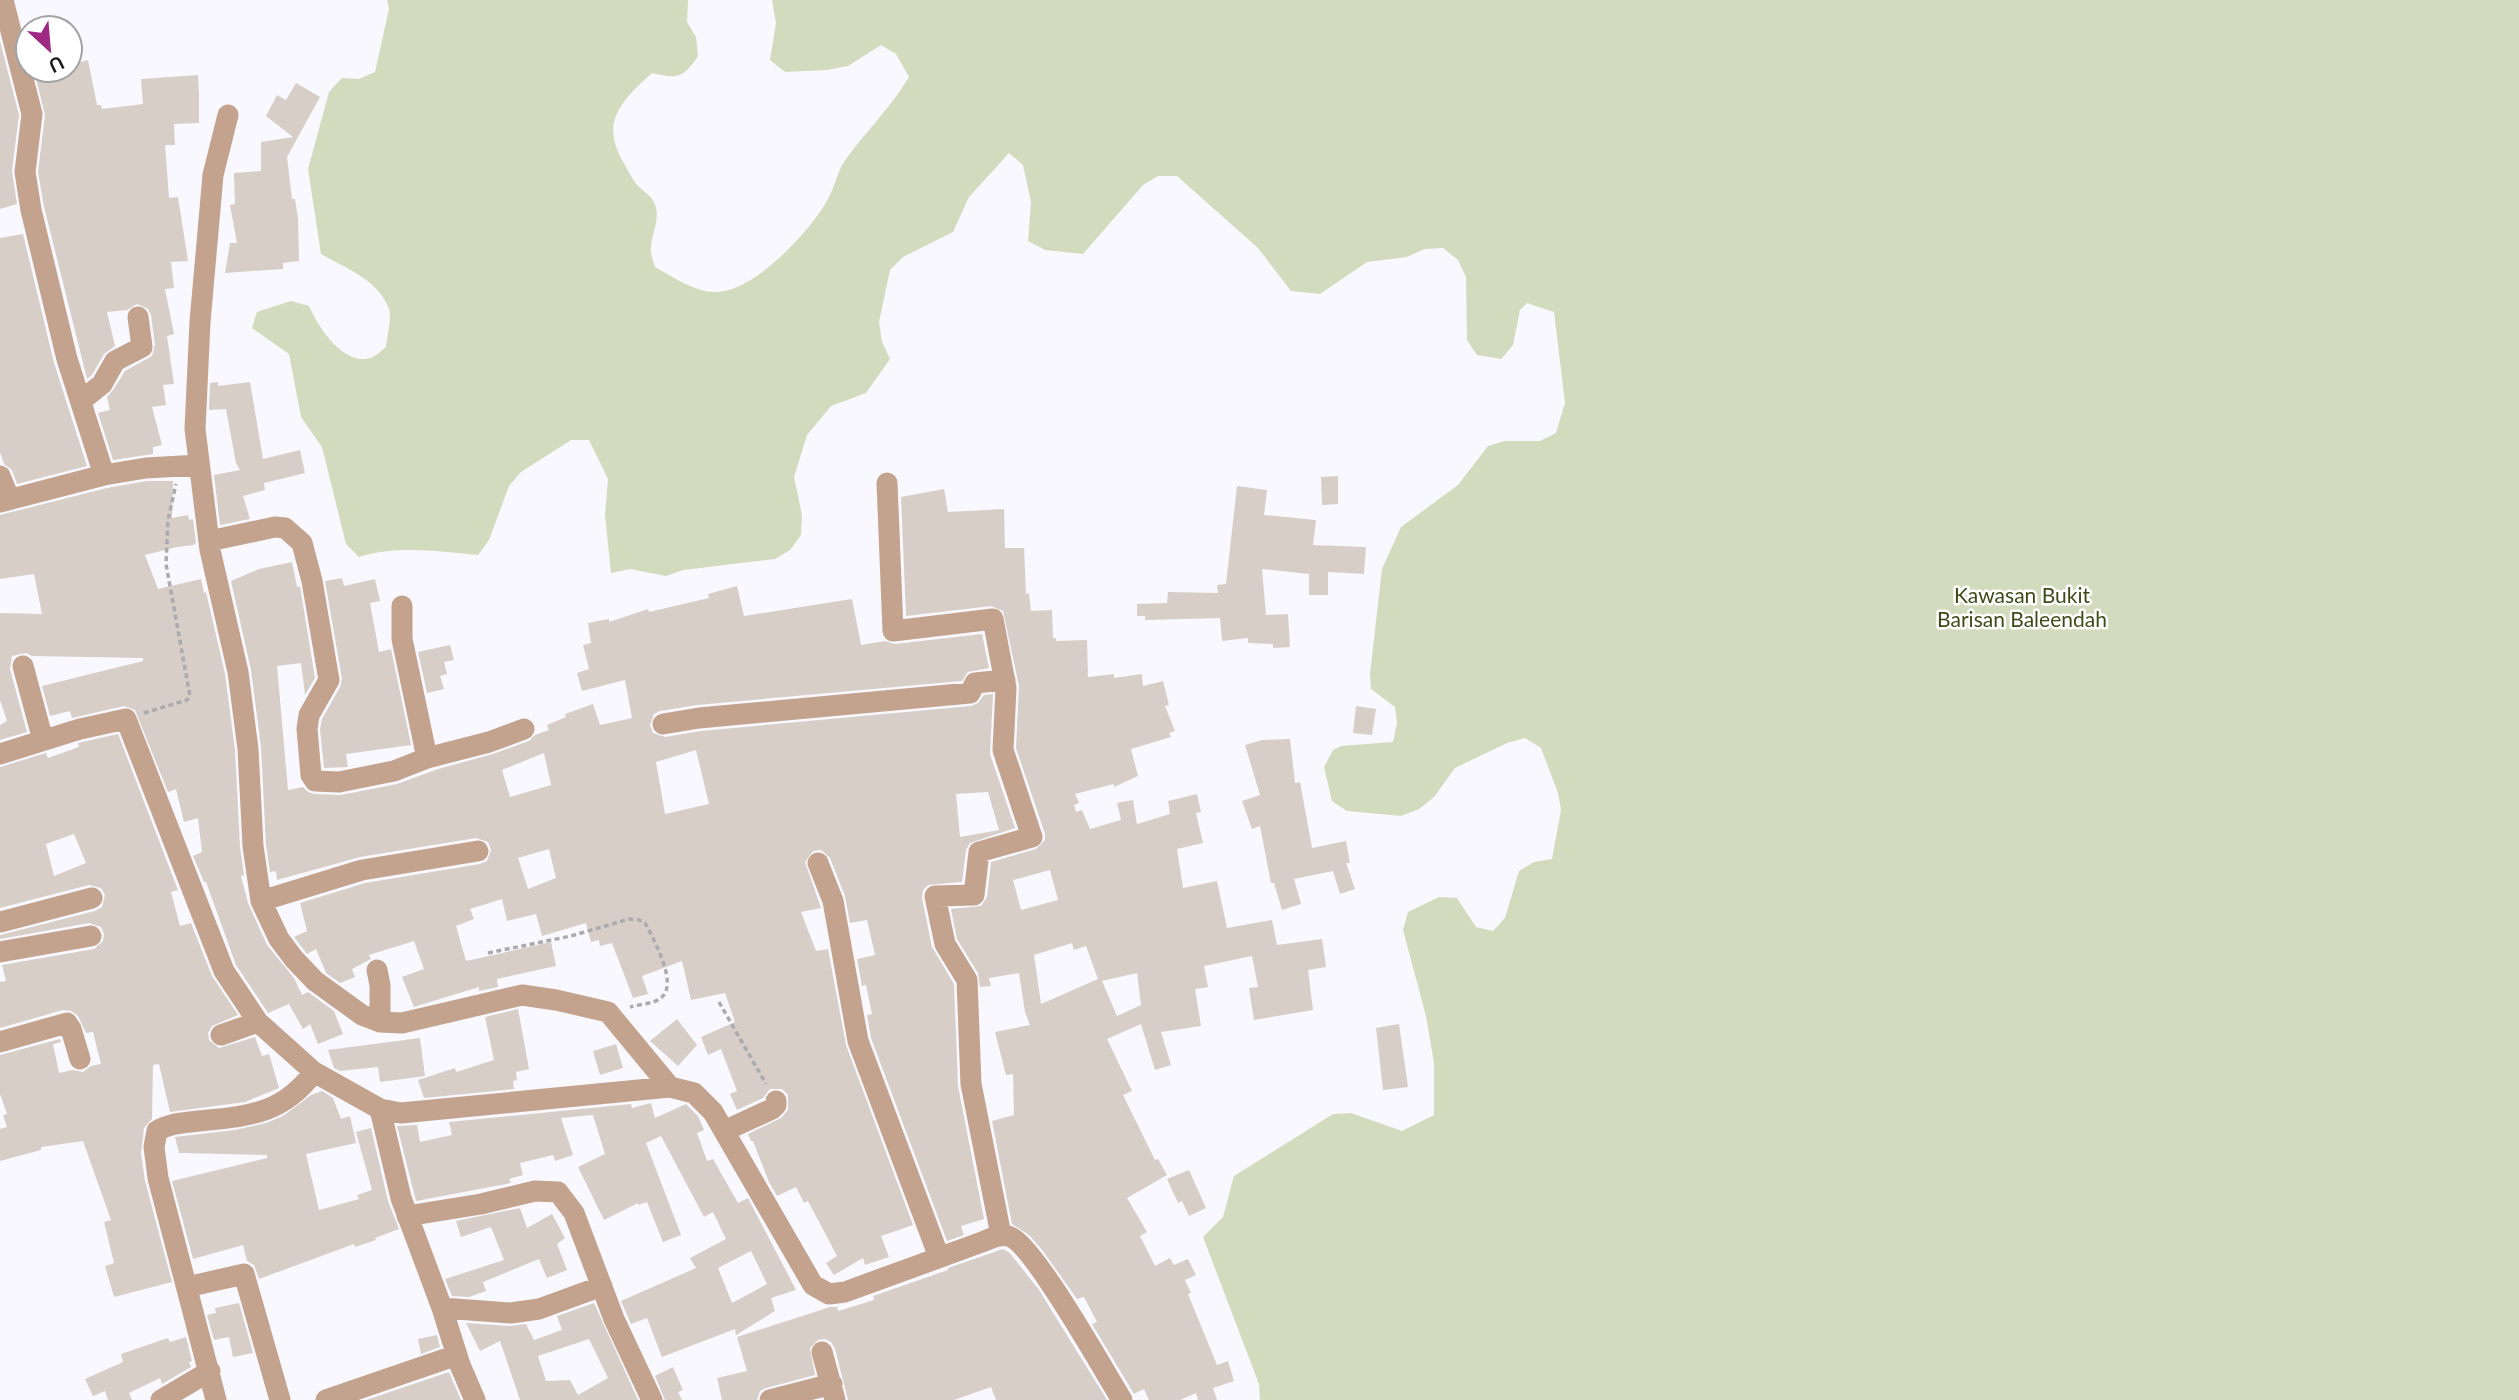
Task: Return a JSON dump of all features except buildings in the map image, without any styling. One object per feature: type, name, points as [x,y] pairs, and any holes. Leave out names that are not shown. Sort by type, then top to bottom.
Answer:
[{"type":"street","points":[[3,0],[32,114],[25,172],[31,210],[67,359],[104,475]]},
{"type":"street","points":[[228,115],[213,174],[200,323],[195,429],[189,465],[238,672],[248,750],[253,846],[261,901],[279,939],[315,981],[362,1016],[380,1022],[402,1023],[522,995],[608,1012],[670,1087]]},
{"type":"street","points":[[82,400],[102,384],[115,361],[142,347],[138,317]]},
{"type":"street","points":[[0,476],[5,500],[104,475],[189,465]]},
{"type":"street","points":[[887,483],[893,631],[993,619],[1005,680],[1003,750],[1032,837],[979,852],[974,895],[935,896],[944,944],[967,980],[971,1084],[1001,1236]]},
{"type":"street","points":[[209,541],[275,527],[285,528],[302,543],[312,581],[329,680],[309,715],[307,729],[313,780],[339,782],[394,771],[427,758],[488,742],[524,729]]},
{"type":"street","points":[[402,606],[402,639],[427,758]]},
{"type":"street","points":[[23,666],[43,740]]},
{"type":"street","points":[[663,724],[699,718],[970,693],[975,683],[1005,680]]},
{"type":"street","points":[[0,754],[126,719],[224,971],[258,1022],[314,1072],[380,1109],[401,1113],[670,1087],[696,1095],[713,1112],[805,1276],[813,1285],[830,1294],[845,1292],[939,1257],[1001,1236],[1009,1236],[1017,1240],[1042,1269],[1122,1400]]},
{"type":"street","points":[[261,901],[362,870],[478,851]]},
{"type":"street","points":[[818,863],[833,901],[858,1041],[939,1257]]},
{"type":"street","points":[[0,922],[92,898]]},
{"type":"street","points":[[0,953],[92,936]]},
{"type":"street","points":[[377,970],[380,985],[380,1022]]},
{"type":"street","points":[[221,1035],[258,1022]]},
{"type":"street","points":[[0,1042],[67,1023],[80,1059]]},
{"type":"street","points":[[216,1400],[158,1178],[155,1147],[157,1131],[168,1124],[236,1117],[268,1109],[285,1102],[314,1072]]},
{"type":"street","points":[[724,1131],[772,1109],[776,1101]]},
{"type":"street","points":[[380,1109],[407,1216],[475,1400]]},
{"type":"street","points":[[407,1216],[535,1191],[558,1192],[574,1213],[614,1320],[652,1400]]},
{"type":"street","points":[[187,1287],[244,1274],[280,1400]]},
{"type":"street","points":[[442,1308],[511,1313],[539,1308],[602,1286]]},
{"type":"street","points":[[770,1400],[834,1392],[822,1352]]},
{"type":"street","points":[[326,1400],[457,1355]]},
{"type":"street","points":[[161,1400],[210,1371]]},
{"type":"path","points":[[126,719],[187,700],[190,696],[166,564],[168,520],[189,465]]},
{"type":"path","points":[[488,953],[571,936],[629,919],[639,920],[649,930],[667,972],[667,988],[664,996],[656,1000],[608,1012]]},
{"type":"path","points":[[719,1002],[776,1101]]},
{"type":"green space","name":"Kawasan Bukit Barisan Baleendah","points":[[387,0],[688,0],[687,22],[696,37],[698,56],[684,73],[679,75],[652,73],[631,94],[617,114],[614,137],[617,150],[633,179],[655,204],[657,218],[651,249],[655,267],[691,286],[713,292],[729,290],[745,283],[763,272],[796,242],[821,210],[844,162],[909,77],[896,54],[881,45],[848,66],[785,72],[770,60],[776,23],[772,0],[2519,0],[2519,1400],[1260,1400],[1259,1384],[1203,1237],[1223,1217],[1234,1176],[1333,1114],[1351,1113],[1402,1131],[1434,1115],[1434,1063],[1426,1016],[1403,930],[1408,912],[1439,897],[1457,898],[1476,927],[1493,931],[1505,918],[1519,871],[1534,862],[1552,859],[1561,810],[1558,793],[1541,748],[1525,738],[1507,743],[1455,768],[1434,797],[1419,809],[1401,816],[1347,811],[1332,801],[1324,767],[1333,750],[1341,746],[1393,742],[1397,723],[1395,707],[1371,689],[1370,674],[1382,569],[1401,527],[1458,485],[1488,446],[1505,441],[1540,441],[1556,433],[1565,403],[1554,312],[1527,303],[1520,310],[1513,345],[1501,359],[1477,355],[1467,340],[1466,277],[1458,260],[1443,248],[1424,249],[1407,257],[1367,262],[1320,294],[1291,291],[1258,248],[1177,176],[1158,176],[1143,185],[1083,254],[1045,250],[1028,241],[1031,202],[1023,165],[1009,153],[969,197],[953,232],[903,257],[890,270],[879,322],[882,342],[890,359],[866,393],[831,406],[807,435],[794,477],[802,515],[801,535],[790,550],[775,559],[683,570],[666,576],[630,569],[611,573],[605,515],[608,479],[589,440],[571,440],[521,472],[509,486],[489,540],[478,555],[403,550],[359,557],[346,544],[322,447],[301,417],[289,354],[252,328],[257,312],[291,301],[309,306],[326,335],[352,357],[373,357],[386,347],[390,313],[378,290],[360,276],[321,254],[308,169],[329,92],[342,78],[359,79],[375,72],[389,9]]}]
